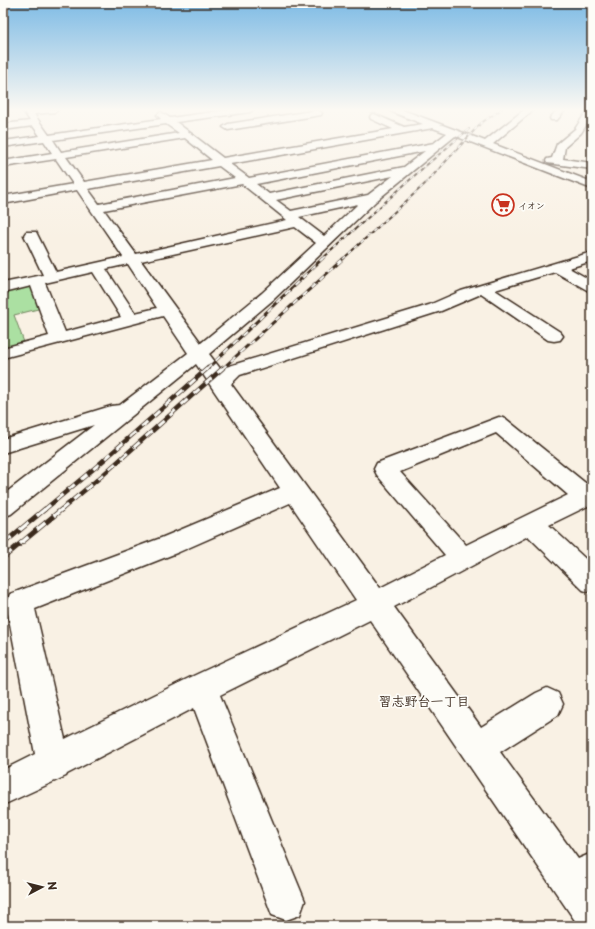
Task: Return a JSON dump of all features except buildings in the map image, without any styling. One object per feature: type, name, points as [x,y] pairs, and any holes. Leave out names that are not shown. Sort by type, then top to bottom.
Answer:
[{"type":"street","points":[[57,152],[477,748],[586,890]]},
{"type":"street","points":[[3,164],[75,152]]},
{"type":"street","points":[[209,152],[324,243]]},
{"type":"street","points":[[3,200],[277,152]]},
{"type":"street","points":[[96,208],[403,152]]},
{"type":"street","points":[[3,508],[198,354],[268,296],[372,198],[428,152]]},
{"type":"street","points":[[505,152],[592,186]]},
{"type":"street","points":[[557,161],[559,152]]},
{"type":"street","points":[[532,163],[545,160],[592,166]]},
{"type":"street","points":[[54,171],[68,168]]},
{"type":"street","points":[[267,198],[408,169]]},
{"type":"street","points":[[3,288],[132,259],[372,198]]},
{"type":"street","points":[[31,235],[59,338]]},
{"type":"street","points":[[220,384],[233,371],[435,308],[449,303],[466,294],[592,256]]},
{"type":"street","points":[[97,267],[130,319]]},
{"type":"street","points":[[557,267],[592,287]]},
{"type":"street","points":[[483,289],[554,336]]},
{"type":"street","points":[[3,353],[167,310]]},
{"type":"street","points":[[3,446],[131,407]]},
{"type":"street","points":[[3,788],[54,764],[202,688],[375,604],[531,523],[589,496],[499,424],[385,470],[462,558]]},
{"type":"street","points":[[54,764],[20,603],[170,545],[295,491]]},
{"type":"street","points":[[531,523],[592,582]]},
{"type":"street","points":[[202,688],[286,901]]},
{"type":"street","points":[[477,748],[548,704]]},
{"type":"green space","points":[[27,285],[33,286],[42,308],[14,315],[25,345],[3,351],[3,290]]},
{"type":"railway","points":[[322,259],[441,152]]},
{"type":"railway","points":[[343,259],[426,183],[454,152]]},
{"type":"railway","points":[[207,369],[323,258]]},
{"type":"railway","points":[[222,369],[344,258]]},
{"type":"railway","points":[[44,510],[97,466],[208,368]]},
{"type":"railway","points":[[61,510],[104,474],[223,368]]},
{"type":"railway","points":[[3,544],[45,509]]},
{"type":"railway","points":[[3,558],[62,509]]},
{"type":"place","name":"イオン","points":[[503,205]]},
{"type":"district","name":"習志野台一丁目","points":[[424,700]]}]
